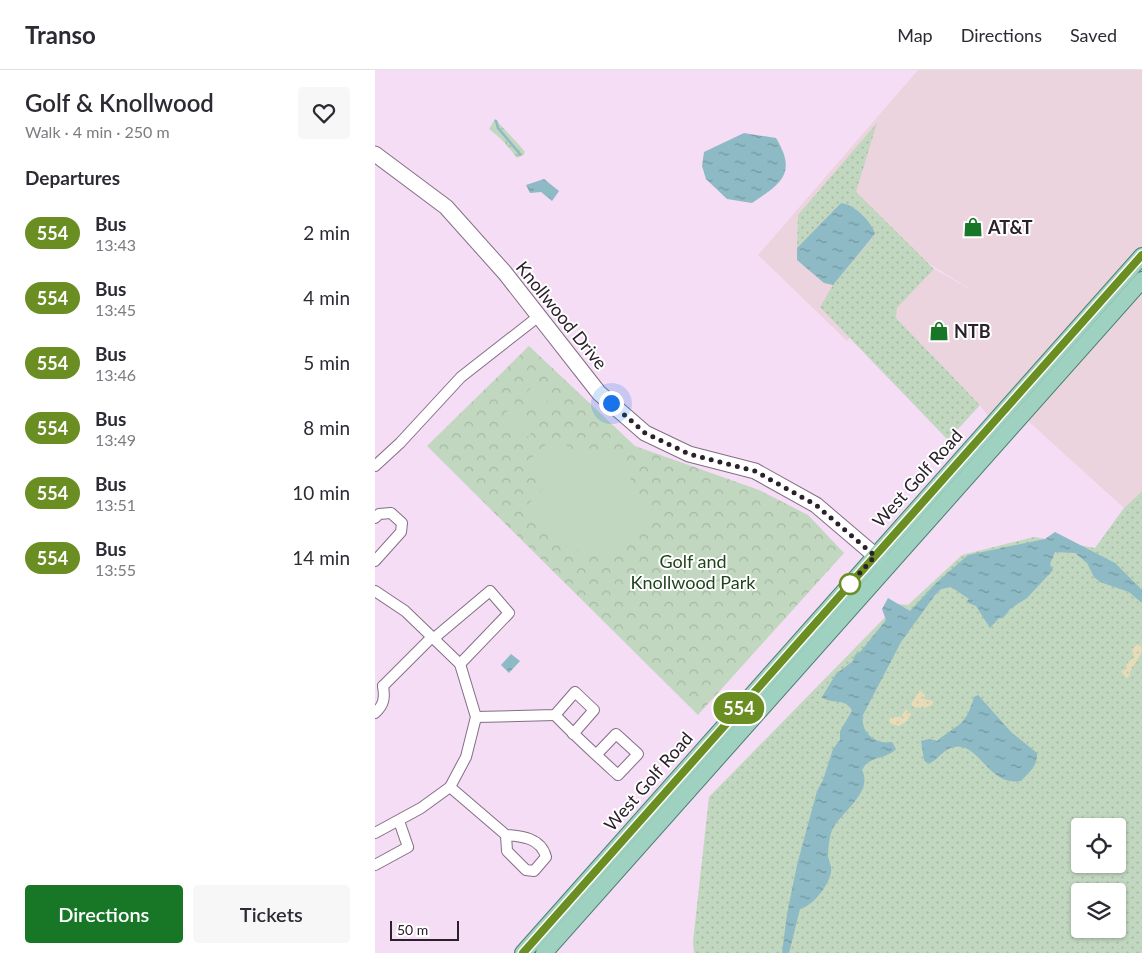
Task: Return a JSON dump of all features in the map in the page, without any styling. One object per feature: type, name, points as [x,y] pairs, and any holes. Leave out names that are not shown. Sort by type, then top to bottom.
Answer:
[{"type":"main road","name":"West Golf Road","points":[[523,953],[1142,256]]},
{"type":"main road","name":"West Golf Road","points":[[544,953],[1142,280]]},
{"type":"street","name":"Knollwood Drive","points":[[375,154],[446,207],[539,316],[599,393],[645,433],[689,454],[755,471],[816,505],[888,566]]},
{"type":"street","points":[[375,466],[400,443],[461,377],[539,316]]},
{"type":"street","points":[[375,518],[379,514],[391,513],[401,522],[401,532],[375,561]]},
{"type":"street","points":[[375,591],[405,611],[459,664],[476,717],[466,757],[450,787],[399,821],[375,832]]},
{"type":"street","points":[[375,713],[382,706],[385,696],[379,686],[433,638],[491,591],[509,612],[459,664]]},
{"type":"street","points":[[476,717],[555,715],[575,692],[594,710],[573,734]]},
{"type":"street","points":[[555,715],[595,754]]},
{"type":"street","points":[[450,787],[506,835]]},
{"type":"street","points":[[375,865],[408,847],[399,821]]},
{"type":"shaded area","points":[[918,70],[1142,70],[1142,491],[1124,508],[1005,400],[990,419],[980,405],[896,318],[897,308],[934,269],[975,292],[928,263],[847,341],[758,255]]},
{"type":"green space","points":[[495,119],[525,152],[523,155],[517,158],[504,142],[489,129]]},
{"type":"green space","points":[[877,123],[856,192],[934,269],[897,308],[896,318],[980,405],[948,440],[820,307],[833,285],[875,235],[841,203],[797,248],[798,215]]},
{"type":"green space","name":"Golf and Knollwood Park","points":[[529,346],[635,446],[759,490],[808,515],[844,553],[698,715],[427,446]]},
{"type":"green space","points":[[533,386],[555,410],[544,421],[522,397]]},
{"type":"green space","points":[[515,404],[537,428],[526,438],[504,414]]},
{"type":"green space","points":[[556,435],[571,450],[544,476],[529,460]]},
{"type":"green space","points":[[584,447],[606,453],[625,469],[653,520],[603,555],[565,547],[525,507]]},
{"type":"green space","points":[[1142,491],[1142,953],[694,953],[693,942],[709,797],[898,604],[908,605],[962,555],[1034,537],[1095,548],[1124,508]]},
{"type":"sand","points":[[1137,644],[1142,647],[1142,651],[1129,677],[1126,678],[1121,671],[1127,669],[1126,664],[1134,657],[1132,649]]},
{"type":"sand","points":[[920,690],[925,695],[924,699],[933,701],[932,705],[924,708],[914,707],[911,704]]},
{"type":"sand","points":[[906,709],[911,714],[907,721],[899,726],[891,724],[889,721],[891,717],[901,717]]},
{"type":"water","points":[[744,133],[776,138],[785,160],[786,169],[778,183],[752,203],[727,199],[706,179],[702,166],[704,152]]},
{"type":"water","points":[[544,179],[559,191],[552,201],[541,192],[530,193],[526,185]]},
{"type":"water","points":[[841,203],[852,207],[862,214],[875,234],[833,285],[824,283],[797,260],[797,248]]},
{"type":"water","points":[[1055,532],[1115,563],[1142,590],[1142,603],[1129,592],[1100,582],[1094,577],[1087,563],[1075,553],[1055,552],[1050,564],[1053,570],[1027,598],[1010,609],[1004,617],[999,618],[990,628],[976,606],[966,602],[969,599],[951,587],[941,589],[901,642],[863,715],[866,732],[880,741],[892,742],[896,749],[887,755],[869,762],[862,770],[863,787],[854,803],[840,818],[831,833],[828,854],[831,868],[830,877],[824,889],[815,899],[800,909],[789,953],[782,953],[787,914],[797,865],[817,791],[823,780],[833,749],[840,740],[840,731],[852,711],[846,704],[830,701],[822,697],[836,674],[853,661],[855,655],[861,651],[886,620],[882,609],[888,598],[910,611],[936,583],[968,555],[1045,539]]},
{"type":"water","points":[[511,654],[520,661],[509,673],[501,665]]},
{"type":"water","points":[[978,695],[1011,732],[1037,753],[1030,772],[1021,781],[1010,781],[1000,777],[963,747],[950,748],[928,764],[924,760],[921,741],[929,739],[937,741],[960,724],[971,707],[974,697]]},
{"type":"waterway","points":[[496,121],[498,128],[520,154]]},
{"type":"bus line","name":"554","points":[[523,953],[1142,255]]},
{"type":"place","name":"AT&T","points":[[973,227]]},
{"type":"place","name":"NTB","points":[[939,331]]},
{"type":"route","points":[[611,403],[645,433],[689,454],[755,471],[816,505],[875,556],[850,584]]}]
